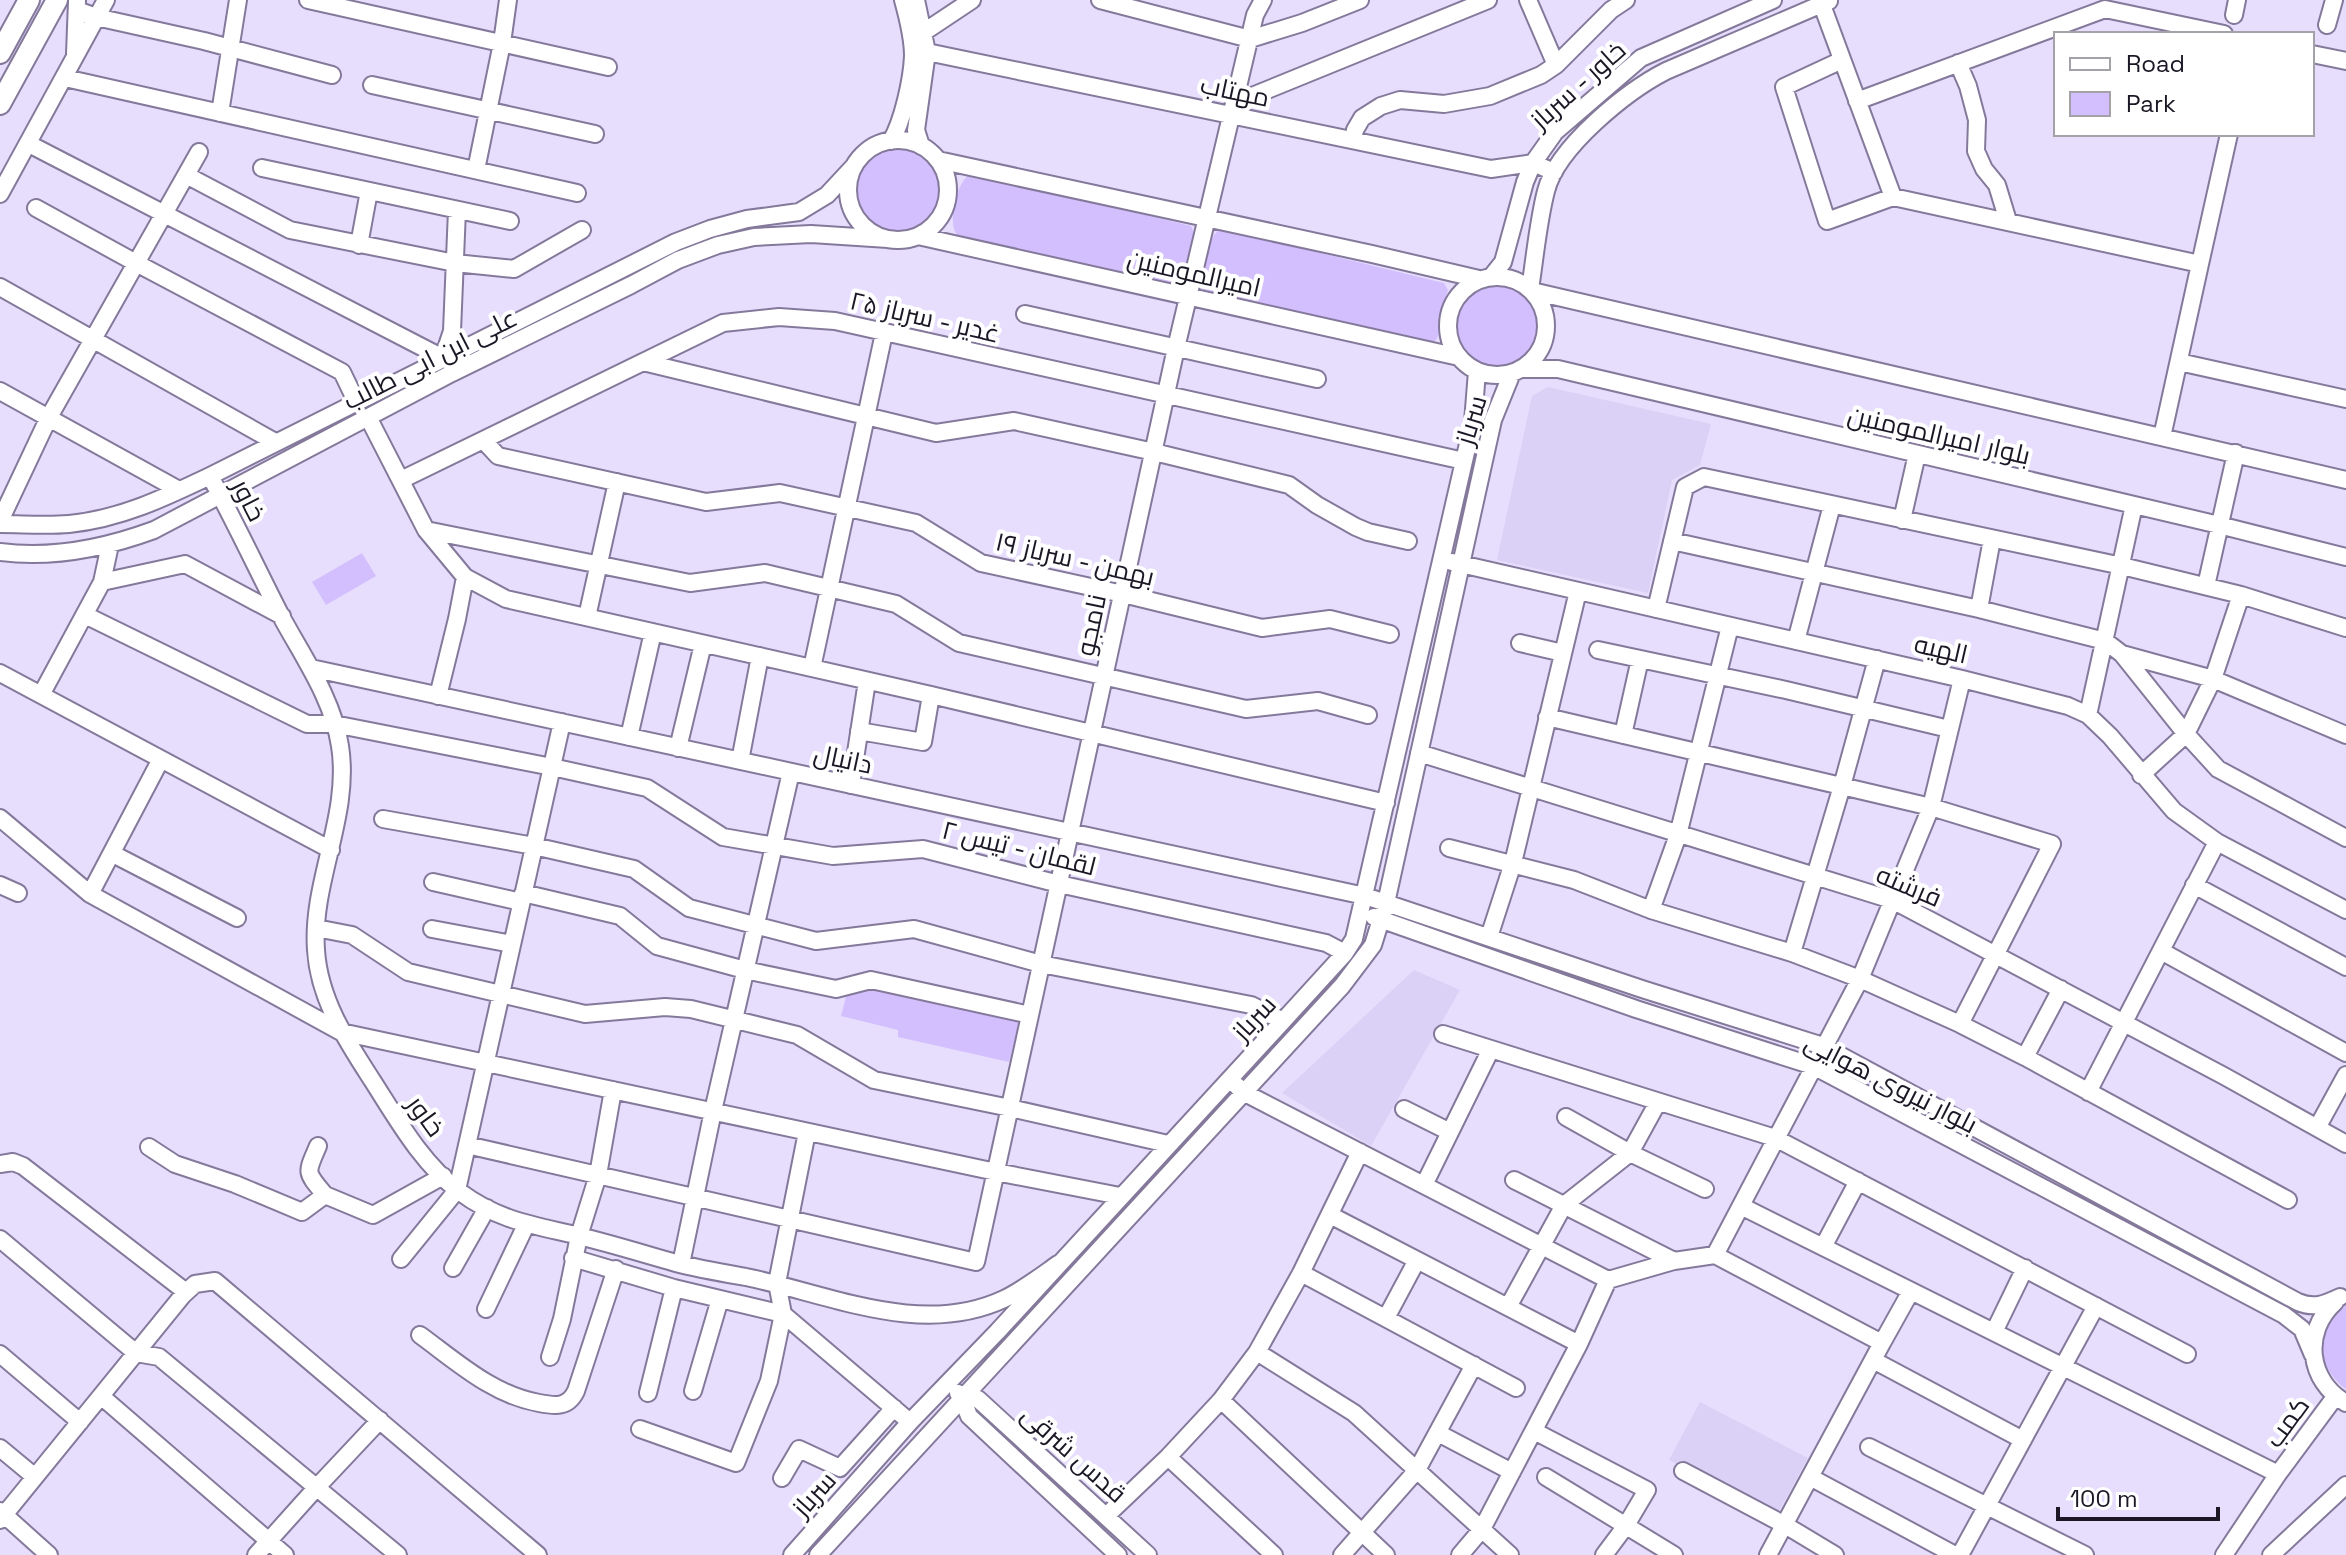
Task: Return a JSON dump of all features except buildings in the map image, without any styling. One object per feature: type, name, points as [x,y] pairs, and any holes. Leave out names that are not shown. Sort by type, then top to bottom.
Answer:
[{"type":"main road","points":[[0,53],[29,0]]},
{"type":"main road","points":[[0,104],[57,0]]},
{"type":"street","points":[[0,194],[106,0]]},
{"type":"street","points":[[220,113],[238,0]]},
{"type":"street","points":[[308,0],[345,4],[608,67]]},
{"type":"street","points":[[476,170],[508,0]]},
{"type":"street","points":[[903,0],[927,52],[916,130],[921,146]]},
{"type":"street","points":[[891,141],[900,124],[913,56],[917,32],[916,0]]},
{"type":"street","points":[[917,32],[972,0]]},
{"type":"street","points":[[1100,0],[1250,39],[1360,0]]},
{"type":"street","name":"نامجو","points":[[791,1220],[976,1262],[1176,348],[1255,15],[1263,0]]},
{"type":"street","points":[[1234,109],[1488,0]]},
{"type":"street","points":[[1528,0],[1556,65]]},
{"type":"street","points":[[1353,140],[1362,118],[1381,106],[1400,100],[1444,104],[1490,96],[1541,75],[1556,65],[1611,10],[1626,0]]},
{"type":"street","name":"خاور - سرباز","points":[[1485,278],[1503,262],[1525,182],[1533,163],[1555,132],[1641,58],[1773,0]]},
{"type":"street","points":[[2327,25],[2334,0]]},
{"type":"street","points":[[1827,2],[1842,60],[1893,197]]},
{"type":"street","name":"خاور - سرباز","points":[[1531,290],[1546,189],[1572,144],[1642,83],[1827,2]]},
{"type":"street","points":[[74,60],[77,5],[96,17],[332,75]]},
{"type":"street","points":[[1857,101],[2105,9],[2214,32]]},
{"type":"street","name":"مهتاب","points":[[927,52],[1234,109],[1353,140],[1491,169],[1533,163]]},
{"type":"street","points":[[2314,54],[2346,61]]},
{"type":"street","points":[[1842,60],[1784,87],[1827,221],[1893,197],[2200,264]]},
{"type":"street","points":[[1958,63],[1977,120],[1976,151],[1984,169],[1997,185],[2008,221]]},
{"type":"street","points":[[65,78],[577,193]]},
{"type":"street","points":[[372,85],[595,134]]},
{"type":"street","points":[[2162,437],[2229,136]]},
{"type":"street","points":[[906,141],[921,146],[938,160],[946,174],[947,201],[937,222],[918,236],[904,240],[888,239],[874,233],[862,224],[853,211],[849,180],[854,166],[876,145],[906,141]]},
{"type":"street","points":[[29,144],[443,358],[452,373]]},
{"type":"street","points":[[0,522],[6,490],[199,152]]},
{"type":"street","points":[[938,160],[1485,278],[1511,279],[1531,290],[1546,318],[1546,334],[1541,348],[1532,360],[1516,371],[1489,374],[1477,371],[1459,357],[1451,344],[1447,330],[1448,315],[1459,294],[1485,278]]},
{"type":"street","points":[[1533,163],[1554,172]]},
{"type":"street","name":"علی ابن ابی طالب","points":[[0,522],[50,525],[101,519],[135,510],[210,476],[676,242],[747,219],[799,212],[827,195],[854,166]]},
{"type":"street","points":[[262,168],[510,221]]},
{"type":"street","points":[[186,175],[290,230],[455,263],[514,269],[582,230]]},
{"type":"street","points":[[359,245],[369,191]]},
{"type":"street","points":[[36,208],[342,372],[356,401]]},
{"type":"street","points":[[443,358],[452,331],[457,210]]},
{"type":"street","name":"علی ابن ابی طالب","points":[[0,552],[54,553],[110,545],[154,530],[452,373],[678,260],[718,245],[754,237],[811,234],[888,239]]},
{"type":"street","name":"امیرالمومنین","points":[[918,236],[1459,357]]},
{"type":"street","points":[[0,287],[275,442]]},
{"type":"street","name":"بلوار امیرالمومنین","points":[[1531,290],[2346,480]]},
{"type":"street","points":[[1025,314],[1317,379]]},
{"type":"street","name":"غدیر - سرباز ۲۵","points":[[401,480],[723,323],[779,317],[835,321],[1464,461]]},
{"type":"street","points":[[812,668],[884,333]]},
{"type":"street","points":[[643,362],[936,433],[1014,421],[1154,452],[1289,485],[1356,527],[1408,541]]},
{"type":"street","points":[[2179,362],[2346,399]]},
{"type":"street","name":"بلوار امیرالمومنین","points":[[1516,371],[1558,369],[2346,557]]},
{"type":"street","name":"سرباز","points":[[792,1555],[910,1422],[997,1332],[1283,1021],[1354,939],[1473,422],[1477,371]]},
{"type":"street","name":"سرباز","points":[[818,1555],[1358,967],[1373,945],[1384,912],[1493,420],[1516,371]]},
{"type":"street","points":[[0,391],[179,490]]},
{"type":"street","points":[[368,417],[426,530],[465,577],[506,599],[1092,732],[1386,803]]},
{"type":"street","name":"بهمن - سرباز ۱۹","points":[[483,440],[498,456],[706,502],[780,493],[916,523],[981,563],[1262,628],[1330,619],[1390,634]]},
{"type":"street","points":[[2206,586],[2236,453]]},
{"type":"street","points":[[1902,520],[1917,454]]},
{"type":"street","name":"خاور","points":[[210,476],[311,668],[340,743],[343,784],[317,911],[319,972],[341,1032],[410,1139],[457,1190],[487,1208],[526,1225],[888,1311],[946,1315],[980,1307],[1004,1299],[1058,1264]]},
{"type":"street","points":[[1656,609],[1685,487],[1704,477],[2122,566],[2241,595],[2346,628]]},
{"type":"street","points":[[587,617],[617,482]]},
{"type":"street","points":[[1796,641],[1832,505]]},
{"type":"street","points":[[2088,715],[2134,505]]},
{"type":"street","points":[[426,530],[690,583],[765,573],[896,604],[959,643],[1246,709],[1318,701],[1368,715]]},
{"type":"street","points":[[1979,609],[1992,539]]},
{"type":"street","points":[[1672,541],[1979,609],[2105,641],[2122,654],[2218,769],[2346,838]]},
{"type":"street","points":[[41,695],[102,582],[110,545]]},
{"type":"street","name":"الهیه","points":[[1440,560],[1877,659],[2068,706],[2088,715],[2110,736],[2174,811],[2217,842],[2346,910]]},
{"type":"street","points":[[102,582],[185,564],[282,616]]},
{"type":"street","points":[[438,696],[465,577]]},
{"type":"street","points":[[1489,937],[1513,863],[1578,591]]},
{"type":"street","points":[[2141,775],[2186,734],[2213,679],[2241,595]]},
{"type":"street","name":"لقمان - تیس ۲","points":[[85,615],[307,724],[334,724],[647,788],[723,837],[833,856],[923,849],[1059,884],[1326,943],[1345,953]]},
{"type":"street","points":[[1651,910],[1678,835],[1730,626]]},
{"type":"street","points":[[629,737],[653,632]]},
{"type":"street","points":[[1520,643],[1563,653]]},
{"type":"street","points":[[678,748],[703,644]]},
{"type":"street","points":[[1598,650],[1949,729]]},
{"type":"street","points":[[2122,654],[2213,679],[2346,735]]},
{"type":"street","points":[[740,761],[760,656]]},
{"type":"street","points":[[1623,735],[1640,659]]},
{"type":"street","points":[[1792,953],[1877,659]]},
{"type":"street","name":"دانیال","points":[[311,668],[1365,896],[1384,912]]},
{"type":"street","points":[[0,673],[331,850]]},
{"type":"street","points":[[1715,1255],[1860,979],[1931,807],[1962,679]]},
{"type":"street","points":[[851,785],[867,681]]},
{"type":"street","points":[[859,731],[923,742],[931,695]]},
{"type":"street","points":[[1547,717],[1931,807],[2052,844],[1960,1024]]},
{"type":"street","points":[[401,1259],[457,1190],[562,722]]},
{"type":"street","name":"فرشته","points":[[1419,753],[1892,900],[2346,1144]]},
{"type":"street","points":[[90,894],[161,759]]},
{"type":"street","points":[[681,1264],[733,1020],[791,772]]},
{"type":"street","points":[[383,819],[534,846],[634,869],[689,908],[816,941],[914,929],[1041,964],[1251,1005],[1283,1021]]},
{"type":"street","points":[[3,826],[90,894],[341,1032],[1120,1196]]},
{"type":"street","points":[[2088,1092],[2217,842]]},
{"type":"street","points":[[1449,848],[1574,880],[1651,910],[1792,953],[1860,979],[2025,1057],[2288,1200]]},
{"type":"street","points":[[113,854],[237,918]]},
{"type":"street","points":[[433,882],[620,916],[657,946],[745,970],[836,989],[871,980],[1030,1015]]},
{"type":"street","points":[[0,885],[18,893]]},
{"type":"street","points":[[2194,885],[2346,967]]},
{"type":"street","name":"بلوار نیروی هوایی","points":[[1361,914],[1384,912],[1489,937],[1823,1046],[2308,1306]]},
{"type":"street","name":"بلوار نیروی هوایی","points":[[1384,912],[1636,1009],[1813,1066],[2295,1323]]},
{"type":"street","points":[[316,928],[352,935],[408,972],[585,1014],[665,1007],[691,1009],[797,1035],[874,1080],[1168,1144]]},
{"type":"street","points":[[432,929],[512,944]]},
{"type":"street","points":[[2161,951],[2346,1053]]},
{"type":"street","points":[[1636,1009],[1642,989]]},
{"type":"street","points":[[2025,1057],[2061,989]]},
{"type":"street","points":[[1443,1034],[1775,1138],[2187,1354]]},
{"type":"street","points":[[1424,1185],[1491,1049]]},
{"type":"street","points":[[2317,1128],[2346,1075]]},
{"type":"street","points":[[1230,1078],[1243,1092],[1608,1280],[1674,1261],[1715,1255],[1882,1343]]},
{"type":"street","points":[[550,1357],[562,1319],[573,1258],[598,1175],[613,1090]]},
{"type":"street","points":[[1508,1307],[1564,1205],[1630,1153],[1658,1102]]},
{"type":"street","points":[[1404,1109],[1450,1132]]},
{"type":"street","points":[[1566,1117],[1630,1153],[1705,1189]]},
{"type":"street","points":[[640,1429],[736,1463],[769,1381],[783,1314],[777,1283],[807,1132]]},
{"type":"street","points":[[467,1145],[791,1220]]},
{"type":"street","points":[[318,1146],[308,1170],[309,1176],[325,1195],[373,1215],[443,1176]]},
{"type":"street","points":[[149,1147],[175,1164],[235,1184],[302,1212],[325,1195]]},
{"type":"street","points":[[1106,1516],[1168,1457],[1221,1400],[1257,1352],[1301,1273],[1360,1152]]},
{"type":"street","points":[[0,1164],[13,1162],[23,1166],[186,1292]]},
{"type":"street","points":[[1514,1180],[1674,1261]]},
{"type":"street","points":[[1823,1247],[1858,1181]]},
{"type":"street","points":[[1741,1206],[2278,1474]]},
{"type":"street","points":[[453,1268],[487,1208]]},
{"type":"street","points":[[1330,1215],[1579,1344]]},
{"type":"street","points":[[486,1309],[526,1225]]},
{"type":"street","points":[[0,1239],[136,1353],[159,1357],[398,1555]]},
{"type":"street","points":[[573,1258],[674,1288],[783,1314],[910,1422]]},
{"type":"street","points":[[1386,1318],[1417,1260]]},
{"type":"street","points":[[1994,1332],[2025,1268]]},
{"type":"street","points":[[420,1335],[503,1392],[553,1406],[566,1404],[576,1391],[616,1269]]},
{"type":"street","points":[[1301,1273],[1516,1388]]},
{"type":"street","points":[[1460,1555],[1482,1529],[1579,1344],[1608,1280]]},
{"type":"street","points":[[49,1555],[2,1515],[186,1292],[195,1284],[215,1281],[538,1555]]},
{"type":"street","points":[[648,1393],[674,1288]]},
{"type":"street","points":[[1768,1555],[1911,1291]]},
{"type":"street","points":[[2295,1323],[2303,1324],[2312,1318],[2308,1306],[2319,1306],[2343,1296]]},
{"type":"street","points":[[2313,1355],[2313,1339],[2318,1323],[2327,1309],[2343,1296]]},
{"type":"street","points":[[693,1391],[720,1299]]},
{"type":"street","points":[[1810,1477],[1958,1555],[2096,1306]]},
{"type":"street","points":[[980,1307],[1000,1312],[1002,1320],[997,1332]]},
{"type":"street","points":[[2295,1323],[2306,1335],[2320,1378],[2341,1400]]},
{"type":"street","points":[[1257,1352],[1354,1413],[1510,1555]]},
{"type":"street","points":[[0,1354],[80,1422]]},
{"type":"street","points":[[1873,1360],[2023,1440]]},
{"type":"street","points":[[1342,1555],[1417,1470],[1474,1365]]},
{"type":"street","points":[[949,1383],[962,1398],[969,1416],[1118,1555]]},
{"type":"street","points":[[101,1396],[285,1555]]},
{"type":"street","name":"قدس شرقی","points":[[962,1398],[978,1399],[1148,1555]]},
{"type":"street","points":[[1221,1400],[1386,1555]]},
{"type":"street","name":"کمب","points":[[2224,1555],[2278,1474],[2341,1400]]},
{"type":"street","points":[[782,1478],[799,1449],[840,1468],[894,1408]]},
{"type":"street","points":[[256,1555],[380,1420]]},
{"type":"street","points":[[1534,1431],[1647,1490],[1604,1555]]},
{"type":"street","points":[[1438,1433],[1512,1472]]},
{"type":"street","points":[[1869,1447],[2085,1555]]},
{"type":"street","points":[[0,1448],[35,1477]]},
{"type":"street","points":[[1168,1457],[1274,1555]]},
{"type":"street","points":[[1683,1471],[1835,1555]]},
{"type":"street","points":[[1546,1477],[1674,1555]]},
{"type":"street","points":[[2271,1555],[2346,1485]]},
{"type":"street","points":[[1625,1527],[1650,1555]]},
{"type":"shaded area","points":[[1548,387],[1711,424],[1700,465],[1672,480],[1648,593],[1497,560],[1532,396]]},
{"type":"shaded area","points":[[1414,970],[1460,990],[1371,1146],[1282,1093]]},
{"type":"shaded area","points":[[1700,1402],[1808,1458],[1779,1511],[1772,1514],[1669,1460]]},
{"type":"green space","points":[[898,147],[914,150],[928,159],[937,173],[940,189],[937,205],[928,219],[914,228],[898,231],[882,228],[868,219],[859,205],[856,189],[859,173],[868,159],[882,150]]},
{"type":"green space","points":[[970,174],[1191,226],[1194,246],[1186,276],[1183,282],[1170,285],[957,235],[953,221],[954,203]]},
{"type":"green space","points":[[1218,231],[1230,231],[1444,283],[1448,290],[1442,308],[1440,333],[1431,343],[1206,292],[1200,282],[1202,266]]},
{"type":"green space","points":[[1498,282],[1515,286],[1529,295],[1538,309],[1542,326],[1538,343],[1529,357],[1515,366],[1498,370],[1481,366],[1467,357],[1458,343],[1454,326],[1458,309],[1467,295],[1481,286]]},
{"type":"green space","points":[[362,553],[376,576],[326,605],[312,582]]},
{"type":"green space","points":[[850,981],[1020,1018],[1009,1062],[898,1037],[898,1030],[841,1016]]},
{"type":"green space","points":[[2346,1299],[2346,1389],[2326,1364],[2321,1344],[2325,1323]]}]
